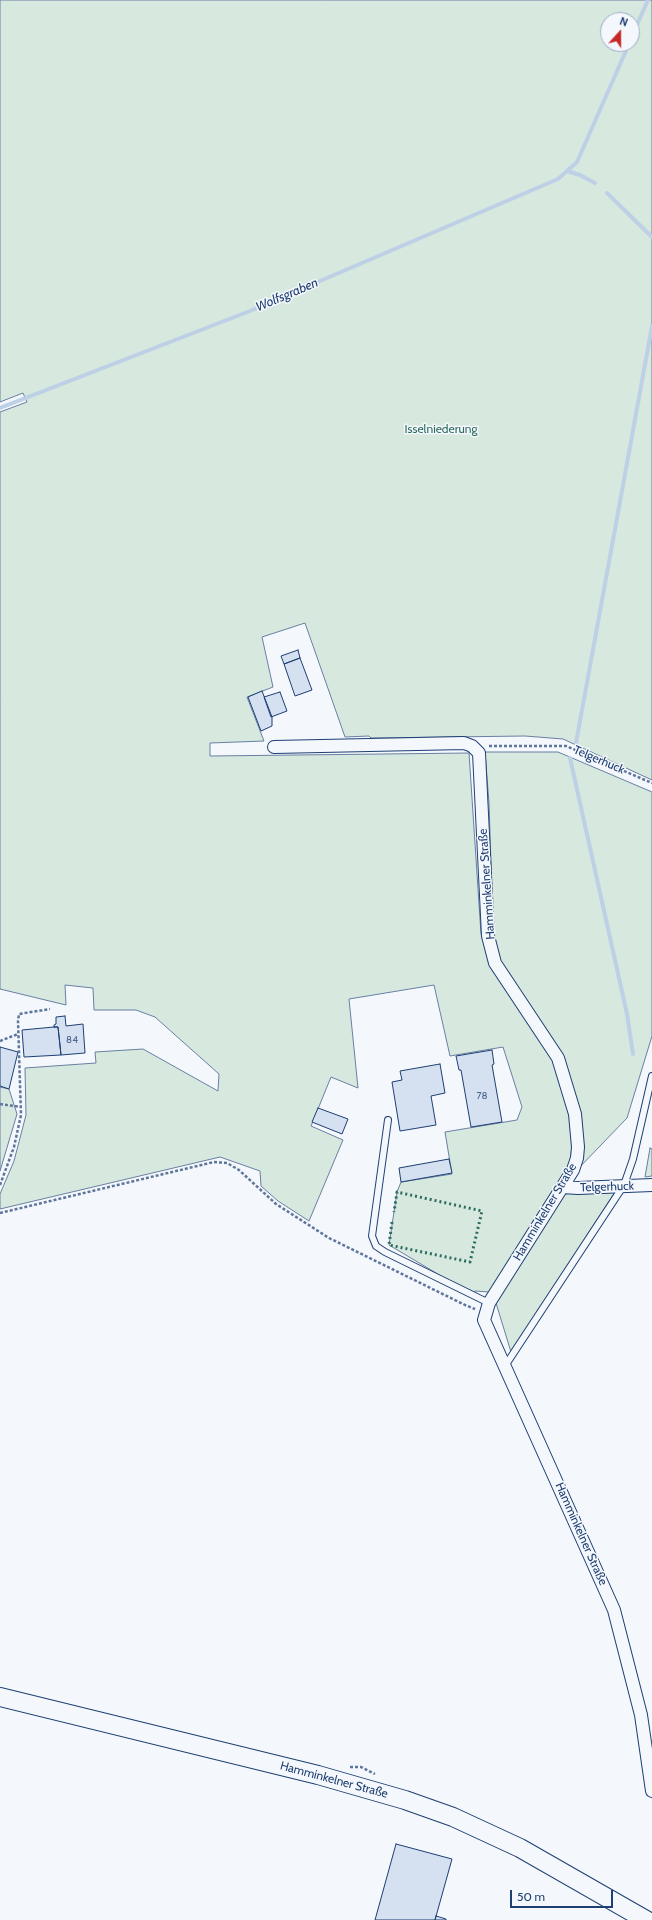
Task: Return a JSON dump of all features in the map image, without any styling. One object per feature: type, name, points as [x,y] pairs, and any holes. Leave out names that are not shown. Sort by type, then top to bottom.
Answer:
[{"type":"main road","name":"Hamminkelner Straße","points":[[0,1697],[318,1775],[405,1800],[453,1817],[520,1848],[646,1920]]},
{"type":"street","points":[[274,747],[464,743],[472,746]]},
{"type":"street","name":"Hamminkelner Straße","points":[[472,746],[479,753],[488,936],[493,956],[495,963],[558,1058],[575,1114],[577,1158],[573,1170],[487,1307],[484,1320],[614,1610],[641,1715],[652,1791]]},
{"type":"street","name":"Telgerhuck","points":[[562,1186],[578,1188],[652,1185]]},
{"type":"lane","points":[[505,1366],[624,1185],[633,1159],[652,1076]]},
{"type":"lane","points":[[388,1120],[372,1236],[376,1246],[487,1307]]},
{"type":"path","name":"Telgerhuck","points":[[472,746],[566,746],[652,783]]},
{"type":"path","points":[[0,1185],[14,1147],[21,1114],[18,1034],[19,1014],[50,1009]]},
{"type":"path","points":[[0,1041],[18,1034]]},
{"type":"path","points":[[0,1104],[21,1107]]},
{"type":"path","points":[[0,1213],[214,1162],[227,1163],[239,1170],[276,1204],[329,1238],[465,1305],[487,1307]]},
{"type":"green space","name":"Isselniederung","points":[[0,0],[652,0],[652,780],[563,739],[525,736],[345,737],[305,623],[262,637],[273,687],[247,697],[264,741],[210,743],[210,756],[469,753],[481,934],[493,963],[554,1059],[562,1077],[573,1134],[570,1167],[489,1292],[475,1291],[473,1295],[389,1245],[397,1192],[401,1182],[452,1174],[445,1132],[517,1120],[522,1107],[503,1047],[450,1056],[434,985],[349,999],[358,1088],[331,1077],[311,1126],[343,1140],[309,1221],[278,1201],[261,1186],[260,1171],[220,1157],[0,1209],[0,1194],[14,1161],[26,1115],[25,1068],[96,1063],[95,1052],[143,1049],[218,1091],[219,1074],[155,1017],[136,1010],[94,1010],[93,988],[65,985],[66,1005],[0,989],[0,412],[27,402],[23,393],[0,402]]},
{"type":"green space","points":[[485,752],[558,752],[652,792],[652,1036],[627,1118],[576,1171],[573,1095],[500,963],[495,944],[493,928],[489,803]]},
{"type":"green space","points":[[0,1087],[9,1089],[17,1114],[0,1171]]},
{"type":"green space","points":[[650,1148],[652,1149],[652,1176],[645,1177]]},
{"type":"green space","points":[[565,1189],[617,1189],[511,1352],[496,1303]]},
{"type":"building","points":[[298,650],[300,658],[284,664],[281,656]]},
{"type":"building","points":[[300,658],[312,690],[295,696],[284,664]]},
{"type":"building","points":[[262,691],[272,717],[272,726],[261,731],[248,697]]},
{"type":"building","points":[[280,692],[287,711],[271,717],[264,697]]},
{"type":"building","points":[[65,1016],[66,1026],[83,1024],[85,1053],[61,1055],[58,1027],[54,1027],[54,1025],[56,1024],[56,1017]]},
{"type":"building","points":[[58,1027],[61,1055],[24,1057],[22,1030]]},
{"type":"building","points":[[0,1047],[18,1052],[9,1089],[0,1086]]},
{"type":"building","points":[[492,1050],[494,1064],[492,1065],[502,1122],[471,1127],[461,1070],[459,1070],[456,1056]]},
{"type":"building","points":[[440,1064],[445,1093],[431,1096],[436,1125],[400,1131],[392,1082],[402,1080],[400,1071]]},
{"type":"building","points":[[318,1108],[348,1119],[342,1134],[312,1122]]},
{"type":"building","points":[[449,1159],[452,1173],[401,1182],[399,1168]]},
{"type":"building","points":[[396,1844],[452,1859],[435,1920],[375,1920]]},
{"type":"building","points":[[436,1916],[446,1919],[446,1920],[435,1920]]},
{"type":"waterway","points":[[640,18],[648,0]]},
{"type":"waterway","name":"Wolfsgraben","points":[[0,408],[250,311],[558,179],[577,162],[625,52]]},
{"type":"waterway","points":[[567,171],[580,175],[595,183]]},
{"type":"waterway","points":[[607,193],[652,237]]},
{"type":"waterway","points":[[576,743],[652,326]]},
{"type":"waterway","points":[[570,758],[627,1014],[633,1054]]},
{"type":"hedge","points":[[392,1222],[389,1245],[470,1262],[482,1211],[397,1192],[394,1212]]}]
